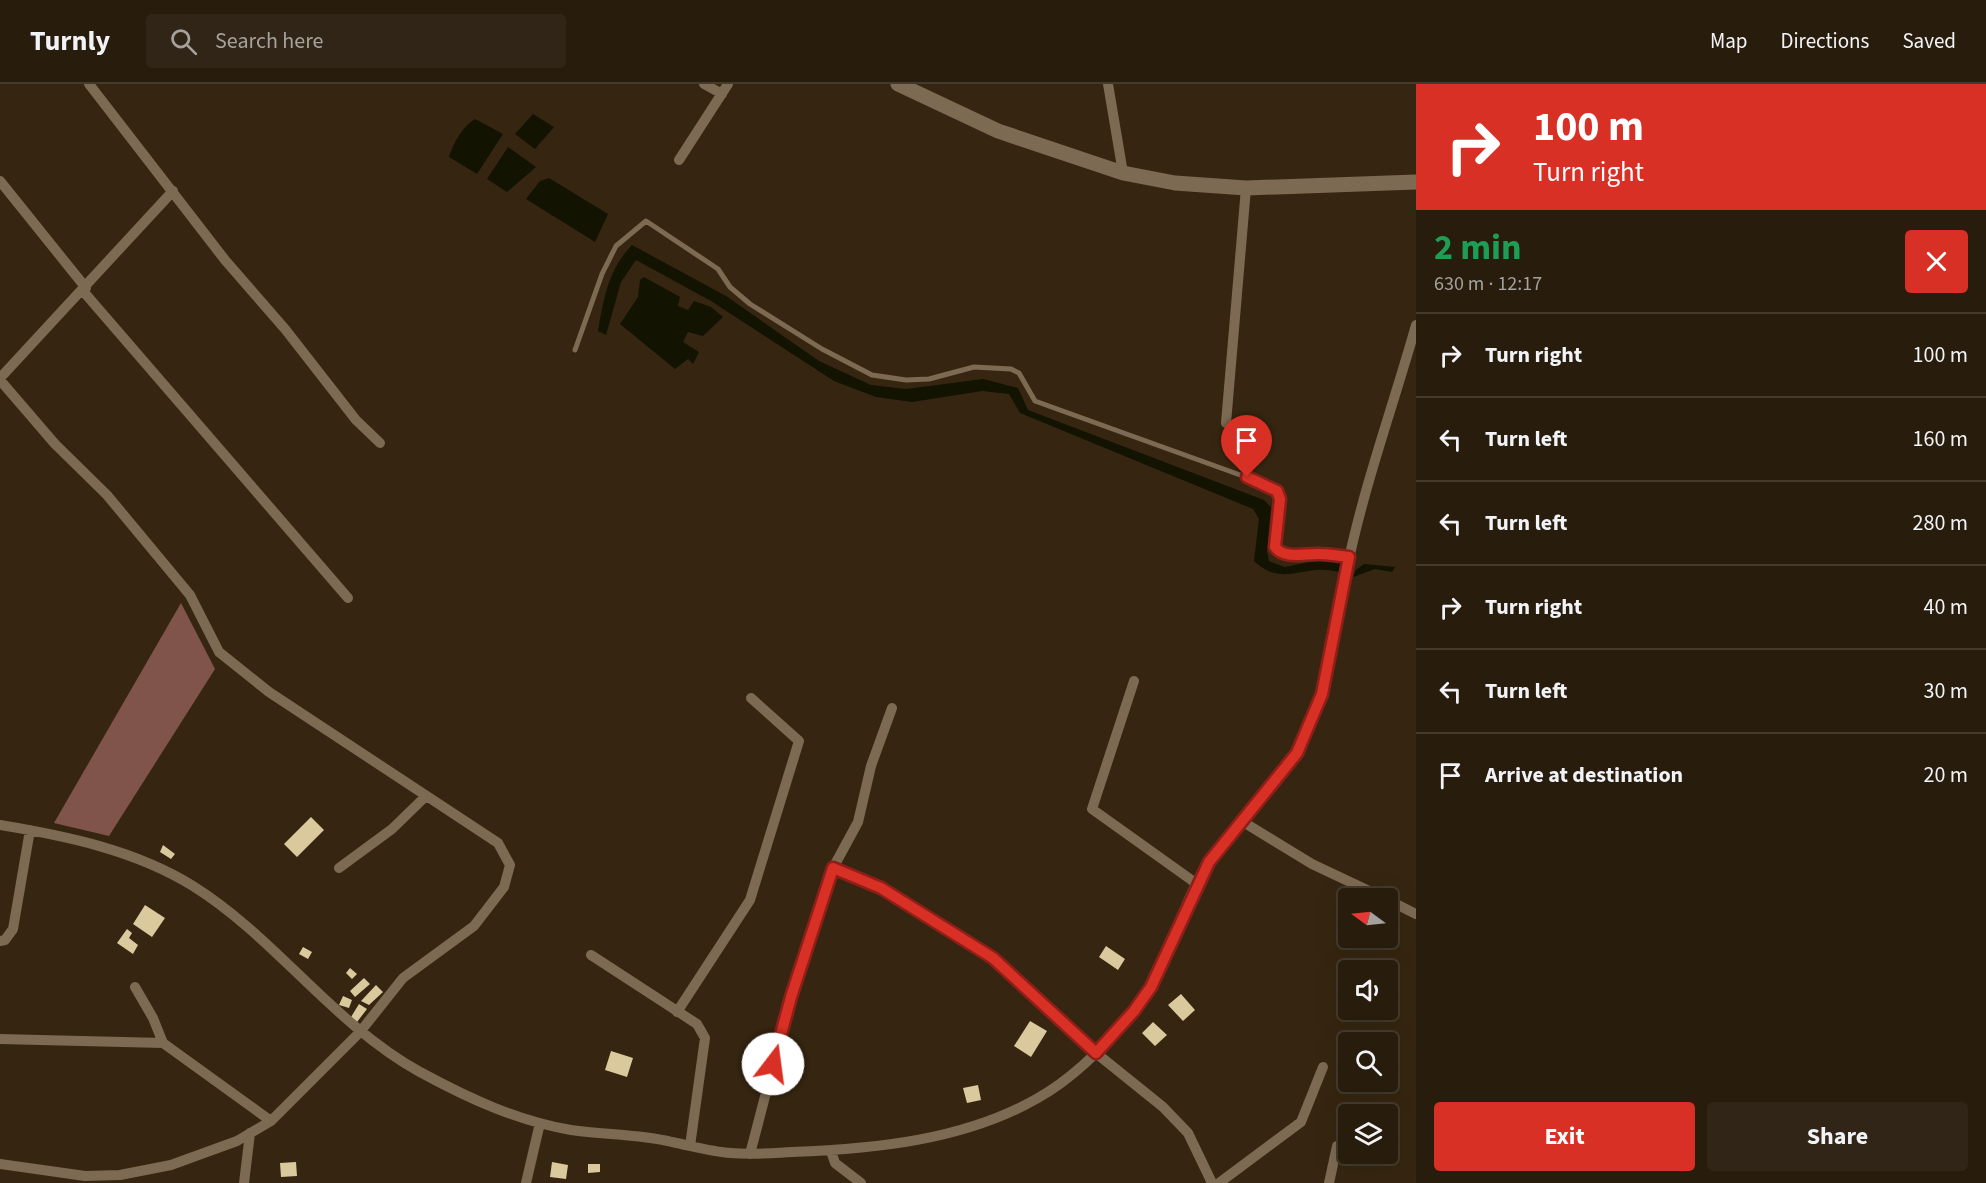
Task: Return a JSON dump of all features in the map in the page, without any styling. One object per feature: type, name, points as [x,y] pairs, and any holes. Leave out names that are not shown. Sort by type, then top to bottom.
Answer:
[{"type":"main road","points":[[898,84],[998,130],[1123,174],[1175,183],[1246,188],[1416,182]]},
{"type":"street","points":[[89,84],[356,420],[380,442]]},
{"type":"street","points":[[679,160],[725,89],[704,84]]},
{"type":"street","points":[[1108,84],[1123,174]]},
{"type":"street","points":[[0,181],[84,289],[348,598]]},
{"type":"street","points":[[1226,423],[1246,188]]},
{"type":"street","points":[[0,1164],[85,1176],[120,1175],[171,1165],[250,1134],[271,1121],[360,1032],[403,978],[474,926],[504,887],[510,865],[498,843],[269,692],[219,652],[190,595],[107,495],[55,444],[0,379],[173,192]]},
{"type":"street","points":[[0,825],[108,849],[192,885],[237,919],[360,1032],[415,1070],[488,1107],[569,1130],[649,1137],[690,1146],[750,1154],[831,1151],[914,1140],[972,1127],[1007,1114],[1042,1096],[1096,1053],[1134,1011],[1151,987],[1209,862],[1240,820],[1279,778],[1297,753],[1322,694],[1349,557],[1372,470],[1416,325]]},
{"type":"street","points":[[1134,681],[1092,809],[1197,884]]},
{"type":"street","points":[[677,1012],[750,900],[799,741],[751,698]]},
{"type":"street","points":[[750,1154],[791,997],[833,868],[858,822],[871,766],[892,708]]},
{"type":"street","points":[[339,868],[392,829],[426,796]]},
{"type":"street","points":[[1240,820],[1312,864],[1363,888]]},
{"type":"street","points":[[0,941],[5,940],[13,929],[30,830]]},
{"type":"street","points":[[833,868],[881,888],[993,958],[1096,1053],[1163,1107],[1188,1133],[1212,1183]]},
{"type":"street","points":[[1398,905],[1416,914]]},
{"type":"street","points":[[591,955],[697,1024],[705,1038],[690,1146]]},
{"type":"street","points":[[135,987],[153,1018],[163,1043],[271,1121]]},
{"type":"street","points":[[0,1039],[163,1043]]},
{"type":"street","points":[[1218,1183],[1301,1122],[1323,1067]]},
{"type":"street","points":[[526,1183],[540,1123]]},
{"type":"street","points":[[244,1183],[250,1134]]},
{"type":"street","points":[[1329,1183],[1337,1146]]},
{"type":"street","points":[[831,1151],[836,1164],[861,1183]]},
{"type":"lane","points":[[575,350],[602,274],[616,246],[646,221],[718,269],[730,287],[750,304],[822,349],[872,375],[918,380],[974,367],[1011,369],[1019,374],[1035,400],[1268,485],[1277,491],[1280,499],[1275,547],[1278,551],[1289,555],[1321,554],[1349,557]]},
{"type":"shaded area","points":[[533,114],[554,127],[535,149],[515,134]]},
{"type":"shaded area","points":[[475,119],[503,134],[477,174],[449,157],[459,135]]},
{"type":"shaded area","points":[[508,147],[536,167],[507,192],[487,179]]},
{"type":"shaded area","points":[[549,178],[608,214],[595,242],[526,199],[540,181]]},
{"type":"shaded area","points":[[632,245],[726,296],[819,361],[871,385],[906,389],[983,379],[1018,388],[1028,410],[1264,500],[1271,507],[1267,552],[1269,561],[1285,567],[1324,559],[1342,563],[1340,572],[1319,570],[1283,574],[1269,571],[1254,561],[1259,519],[1253,509],[1020,413],[1009,394],[982,391],[912,402],[876,397],[834,381],[711,301],[636,260],[621,282],[606,335],[598,331],[608,285],[617,264]]},
{"type":"shaded area","points":[[644,277],[680,297],[678,306],[688,310],[694,301],[711,307],[723,317],[703,336],[688,332],[683,342],[699,352],[693,364],[688,359],[675,369],[620,324],[638,297],[640,280]]},
{"type":"shaded area","points":[[1364,564],[1395,567],[1392,572],[1375,569],[1353,577],[1356,570]]},
{"type":"shaded area","points":[[181,603],[215,669],[109,836],[54,823]]},
{"type":"building","points":[[311,817],[324,830],[297,857],[284,844]]},
{"type":"building","points":[[163,845],[175,854],[171,859],[160,852]]},
{"type":"building","points":[[145,905],[165,918],[152,937],[133,924]]},
{"type":"building","points":[[127,929],[132,933],[129,938],[138,945],[133,954],[117,943]]},
{"type":"building","points":[[1106,946],[1125,959],[1118,970],[1099,957]]},
{"type":"building","points":[[303,947],[312,952],[308,959],[299,954]]},
{"type":"building","points":[[350,968],[357,974],[352,979],[346,973]]},
{"type":"building","points":[[364,978],[370,984],[355,997],[350,991]]},
{"type":"building","points":[[376,985],[383,992],[369,1005],[361,1001]]},
{"type":"building","points":[[1181,994],[1195,1010],[1183,1021],[1168,1005]]},
{"type":"building","points":[[343,996],[352,1000],[349,1008],[339,1005]]},
{"type":"building","points":[[359,1004],[367,1009],[357,1022],[351,1017]]},
{"type":"building","points":[[1030,1021],[1047,1031],[1031,1057],[1014,1046]]},
{"type":"building","points":[[1153,1022],[1167,1035],[1155,1046],[1142,1033]]},
{"type":"building","points":[[611,1051],[633,1058],[627,1077],[605,1070]]},
{"type":"building","points":[[978,1085],[981,1100],[967,1103],[963,1088]]},
{"type":"building","points":[[296,1162],[297,1176],[281,1177],[280,1163]]},
{"type":"building","points":[[552,1162],[568,1165],[566,1179],[550,1177]]},
{"type":"building","points":[[588,1164],[600,1164],[600,1172],[588,1173]]},
{"type":"route","points":[[773,1064],[791,997],[833,868],[881,888],[993,958],[1096,1053],[1134,1011],[1164,963],[1181,919],[1209,862],[1240,820],[1279,778],[1297,753],[1322,694],[1349,557],[1321,554],[1289,555],[1278,551],[1275,547],[1280,499],[1277,491],[1247,477]]}]
